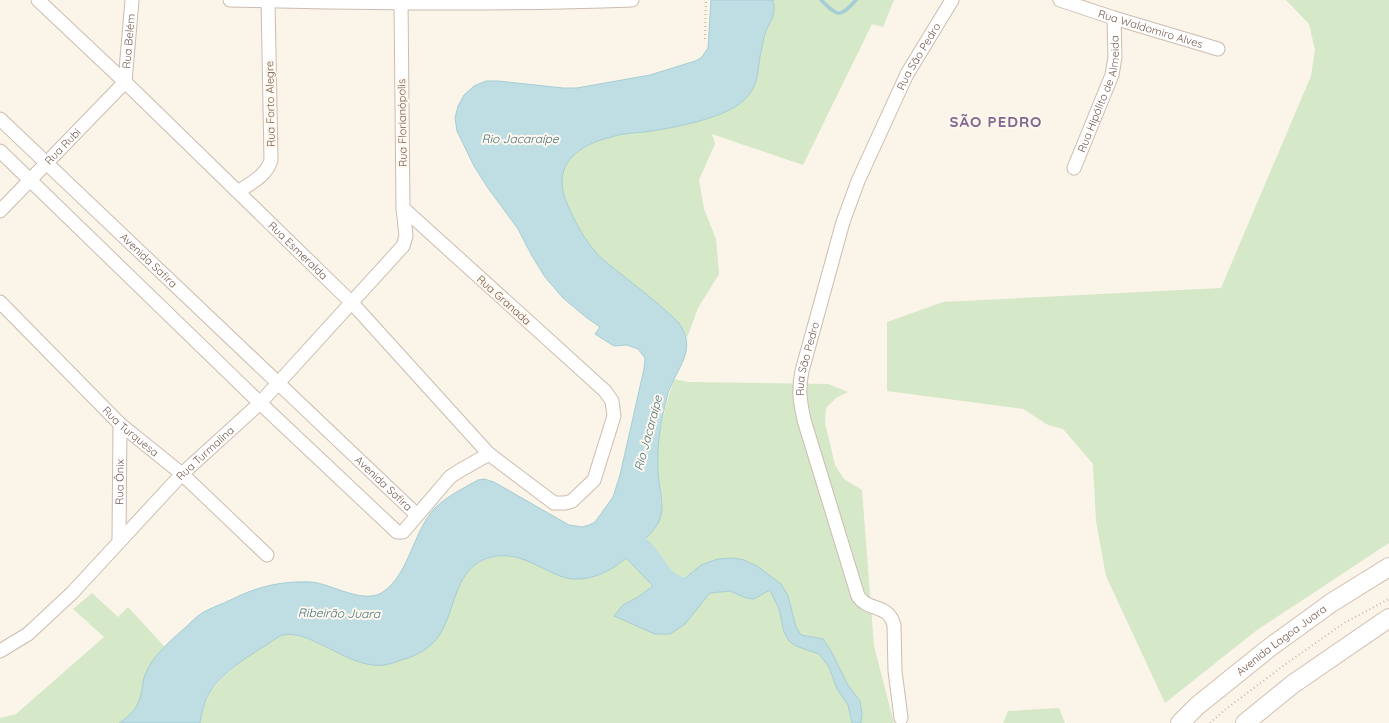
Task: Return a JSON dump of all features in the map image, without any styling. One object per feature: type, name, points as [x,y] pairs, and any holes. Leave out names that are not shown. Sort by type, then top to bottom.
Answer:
[{"type":"main road","name":"Avenida Lagoa Juara","points":[[1180,723],[1197,706],[1269,648],[1331,602],[1389,567]]},
{"type":"main road","points":[[1245,723],[1293,684],[1389,618]]},
{"type":"street","name":"Rua Esmeralda","points":[[38,0],[125,82],[352,303],[489,454],[554,503]]},
{"type":"street","name":"Rua Belém","points":[[125,82],[132,0]]},
{"type":"street","points":[[230,0],[401,2],[632,0]]},
{"type":"street","name":"Rua Forto Alegre","points":[[238,192],[265,173],[270,167],[272,160],[268,0]]},
{"type":"street","name":"Rua São Pedro","points":[[901,718],[895,671],[894,625],[892,618],[888,613],[864,603],[858,596],[804,420],[799,387],[802,371],[843,222],[858,181],[907,74],[952,0]]},
{"type":"street","name":"Rua Waldomiro Alves","points":[[1060,0],[1218,49]]},
{"type":"street","name":"Rua Florianópolis","points":[[401,2],[403,208],[406,236],[403,246]]},
{"type":"street","name":"Rua Hipólito de Almeida","points":[[1074,168],[1112,75],[1115,57],[1114,18]]},
{"type":"street","name":"Rua Rubi","points":[[0,211],[125,82]]},
{"type":"street","name":"Avenida Safira","points":[[0,119],[417,515],[403,532],[397,532],[260,403],[0,151]]},
{"type":"street","name":"Rua Granada","points":[[403,208],[605,392],[612,401],[614,416],[594,480],[572,501],[565,503],[554,503]]},
{"type":"street","name":"Rua Turmalina","points":[[0,651],[28,634],[72,594],[119,540],[182,474],[260,403],[403,246]]},
{"type":"street","name":"Rua Turquesa","points":[[0,302],[120,424],[182,474],[267,555]]},
{"type":"street","name":"Rua Ônix","points":[[119,540],[120,424]]},
{"type":"street","points":[[417,515],[450,477],[489,454]]},
{"type":"path","points":[[705,39],[706,0]]},
{"type":"path","points":[[1210,723],[1251,690],[1344,623],[1389,599]]},
{"type":"green space","points":[[773,0],[894,0],[883,27],[872,24],[803,165],[712,134],[715,144],[699,180],[704,209],[716,239],[719,274],[698,308],[687,338],[684,330],[672,316],[598,255],[589,244],[574,219],[563,193],[562,181],[564,171],[568,162],[575,154],[595,142],[620,134],[649,132],[689,124],[717,115],[739,104],[747,97],[756,81],[764,37],[774,12]]},
{"type":"green space","points":[[1286,0],[1389,0],[1389,543],[1257,630],[1165,703],[1106,576],[1096,521],[1093,464],[1063,429],[1048,425],[1023,409],[887,391],[887,322],[943,302],[1221,288],[1311,76],[1315,50],[1309,24]]},
{"type":"green space","points":[[674,379],[688,382],[828,384],[848,392],[836,398],[826,408],[825,423],[835,465],[844,479],[862,490],[874,646],[894,723],[861,723],[862,714],[860,701],[848,685],[830,649],[812,637],[801,635],[796,627],[793,614],[781,584],[694,570],[684,579],[674,581],[658,570],[638,546],[653,524],[662,506],[662,493],[658,472],[658,448],[664,414]]},
{"type":"green space","points":[[508,555],[526,559],[562,576],[580,579],[602,573],[618,565],[626,558],[653,586],[638,597],[623,605],[699,607],[710,593],[730,591],[746,598],[770,590],[779,609],[784,632],[796,646],[819,653],[829,667],[837,689],[848,705],[852,723],[200,723],[203,707],[211,691],[223,677],[244,659],[278,637],[286,634],[306,638],[370,665],[456,593],[465,576],[475,565],[489,558]]},
{"type":"green space","points":[[92,593],[118,617],[128,607],[164,646],[153,660],[138,704],[130,715],[119,723],[0,723],[0,718],[16,714],[104,637],[73,609]]},
{"type":"green space","points":[[1059,708],[1065,723],[1003,723],[1008,711]]},
{"type":"water","name":"Rio Jacaraípe","points":[[711,0],[773,0],[773,16],[764,37],[756,81],[747,97],[729,110],[703,120],[649,132],[618,135],[595,142],[575,154],[568,162],[562,181],[563,193],[578,225],[589,244],[598,255],[679,323],[687,342],[684,358],[668,393],[660,428],[658,465],[662,510],[660,520],[655,528],[638,546],[658,570],[674,581],[684,579],[701,565],[718,559],[733,558],[744,560],[757,566],[781,584],[788,596],[796,627],[801,635],[823,639],[830,649],[848,685],[860,701],[862,714],[861,723],[852,723],[848,705],[837,689],[829,667],[819,654],[796,646],[789,641],[784,632],[779,609],[770,590],[754,599],[746,598],[730,591],[710,593],[685,624],[670,634],[655,634],[614,616],[623,605],[638,597],[653,586],[626,558],[604,573],[578,579],[560,576],[519,558],[501,556],[492,557],[480,562],[470,569],[463,578],[446,623],[440,634],[428,647],[413,656],[384,665],[367,664],[359,662],[305,637],[292,634],[282,635],[245,659],[221,678],[206,699],[200,723],[119,723],[135,709],[141,696],[144,677],[157,655],[202,613],[265,586],[288,583],[311,582],[348,593],[366,596],[383,592],[392,584],[406,563],[421,528],[435,508],[450,496],[478,480],[484,479],[494,482],[569,525],[582,527],[595,522],[613,497],[620,475],[644,369],[645,358],[638,349],[627,345],[614,346],[595,334],[600,327],[563,298],[545,277],[518,229],[474,166],[457,131],[455,118],[458,106],[464,95],[474,86],[486,81],[577,88],[650,75],[695,61],[701,58],[708,48]]},
{"type":"waterway","points":[[821,0],[831,10],[839,13],[846,10],[856,0]]},
{"type":"waterway","points":[[618,529],[643,551],[660,574],[668,582],[678,587]]},
{"type":"district","name":"SÃO PEDRO","points":[[996,121]]},
{"type":"water label","name":"Ribeirão Juara","points":[[339,613]]}]
